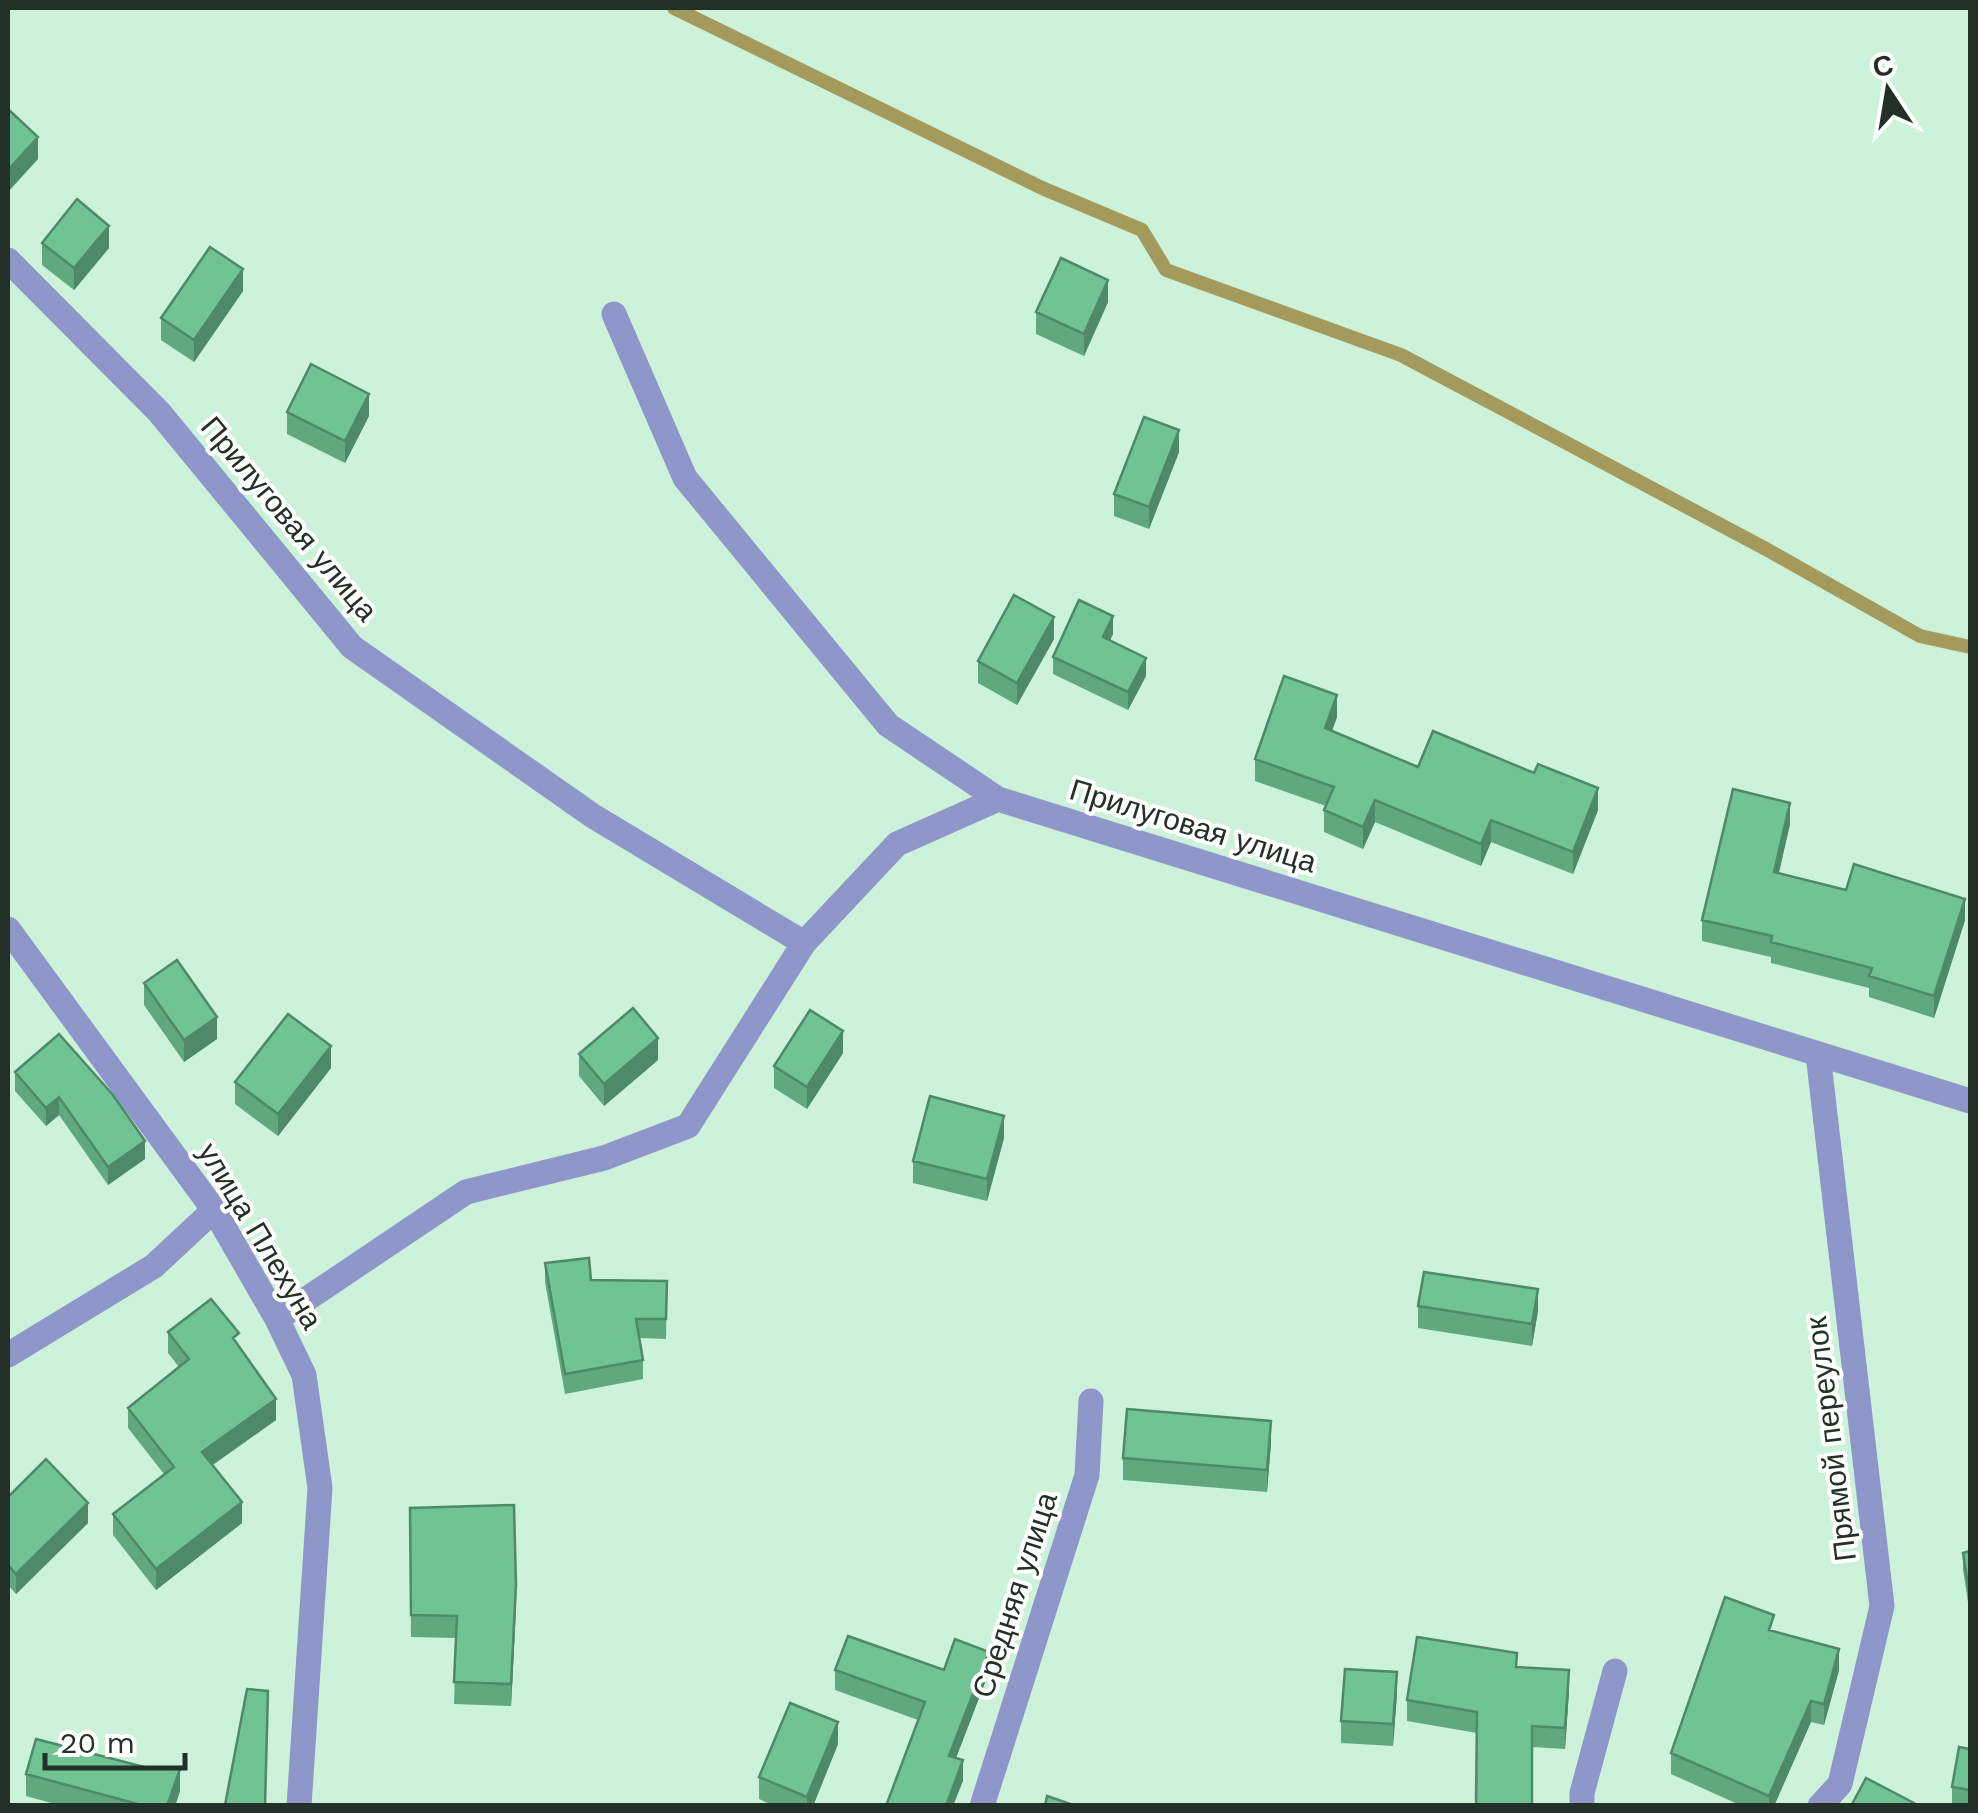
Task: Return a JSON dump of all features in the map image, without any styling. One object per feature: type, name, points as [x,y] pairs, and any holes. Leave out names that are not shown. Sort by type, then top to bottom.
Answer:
[{"type":"street","name":"Прилуговая улица","points":[[8,260],[159,412],[352,647],[592,816],[804,943]]},
{"type":"street","name":"Прилуговая улица","points":[[614,314],[684,478],[888,726],[998,799],[1970,1101]]},
{"type":"street","points":[[277,1319],[466,1192],[604,1158],[688,1126],[804,943],[897,844],[998,799]]},
{"type":"street","name":"улица Плехуна","points":[[8,929],[214,1210],[277,1319],[304,1375],[320,1488],[299,1806]]},
{"type":"street","name":"Прямой переулок","points":[[1818,1054],[1882,1606],[1840,1784],[1820,1806]]},
{"type":"street","points":[[8,1355],[154,1266],[214,1210]]},
{"type":"street","name":"Средняя улица","points":[[982,1806],[1088,1475],[1092,1402]]},
{"type":"street","points":[[1582,1806],[1582,1792],[1615,1671]]},
{"type":"building","points":[[8,111],[38,137],[8,170]]},
{"type":"building","points":[[77,199],[109,226],[74,268],[42,243]]},
{"type":"building","points":[[210,247],[243,269],[194,340],[161,318]]},
{"type":"building","points":[[1061,258],[1108,280],[1084,334],[1036,312]]},
{"type":"building","points":[[311,364],[369,394],[345,441],[287,412]]},
{"type":"building","points":[[1144,417],[1179,430],[1149,507],[1114,494]]},
{"type":"building","points":[[1014,595],[1054,617],[1017,683],[978,661]]},
{"type":"building","points":[[1079,600],[1113,616],[1103,637],[1146,658],[1128,692],[1053,657]]},
{"type":"building","points":[[1284,676],[1337,695],[1325,728],[1418,767],[1433,731],[1534,773],[1538,764],[1598,788],[1573,852],[1491,820],[1481,844],[1375,800],[1363,827],[1324,810],[1334,787],[1255,759]]},
{"type":"building","points":[[1733,789],[1790,803],[1774,872],[1846,890],[1854,864],[1965,899],[1934,996],[1869,976],[1872,968],[1771,942],[1772,936],[1702,920]]},
{"type":"building","points":[[177,960],[217,1017],[184,1040],[144,983]]},
{"type":"building","points":[[633,1008],[658,1038],[604,1084],[579,1054]]},
{"type":"building","points":[[810,1010],[843,1031],[807,1087],[774,1066]]},
{"type":"building","points":[[288,1014],[331,1046],[278,1114],[235,1082]]},
{"type":"building","points":[[59,1034],[113,1095],[145,1141],[108,1167],[59,1097],[46,1108],[15,1072]]},
{"type":"building","points":[[930,1096],[1004,1116],[987,1179],[913,1161]]},
{"type":"building","points":[[589,1258],[591,1280],[667,1281],[666,1319],[636,1319],[643,1360],[565,1374],[545,1263]]},
{"type":"building","points":[[1424,1272],[1538,1289],[1532,1324],[1418,1306]]},
{"type":"building","points":[[211,1299],[239,1333],[233,1338],[276,1399],[202,1452],[242,1502],[156,1569],[113,1514],[174,1467],[128,1408],[189,1359],[168,1332]]},
{"type":"building","points":[[1127,1409],[1271,1421],[1267,1470],[1123,1458]]},
{"type":"building","points":[[46,1459],[88,1503],[16,1574],[8,1565],[8,1497]]},
{"type":"building","points":[[514,1505],[516,1585],[511,1684],[454,1682],[457,1616],[411,1615],[410,1508]]},
{"type":"building","points":[[1970,1551],[1970,1598],[1963,1553]]},
{"type":"building","points":[[1725,1597],[1774,1615],[1769,1630],[1839,1649],[1824,1704],[1811,1701],[1769,1796],[1671,1753]]},
{"type":"building","points":[[848,1636],[944,1670],[955,1639],[989,1652],[949,1756],[963,1760],[946,1806],[886,1806],[925,1702],[835,1670]]},
{"type":"building","points":[[1417,1637],[1517,1653],[1516,1667],[1569,1670],[1565,1728],[1532,1726],[1532,1806],[1476,1806],[1477,1712],[1407,1700]]},
{"type":"building","points":[[1345,1669],[1397,1672],[1393,1724],[1341,1721]]},
{"type":"building","points":[[247,1689],[268,1691],[265,1806],[225,1805]]},
{"type":"building","points":[[790,1703],[838,1722],[807,1797],[759,1777]]},
{"type":"building","points":[[36,1739],[148,1768],[180,1769],[167,1806],[145,1806],[26,1774]]},
{"type":"building","points":[[1959,1747],[1970,1749],[1970,1790],[1952,1787]]},
{"type":"building","points":[[1866,1778],[1914,1803],[1913,1806],[1851,1806]]},
{"type":"building","points":[[1047,1796],[1076,1806],[1045,1806]]},
{"type":"waterway","points":[[674,8],[1042,188],[1142,230],[1166,270],[1401,355],[1766,549],[1920,636],[1970,647]]}]
